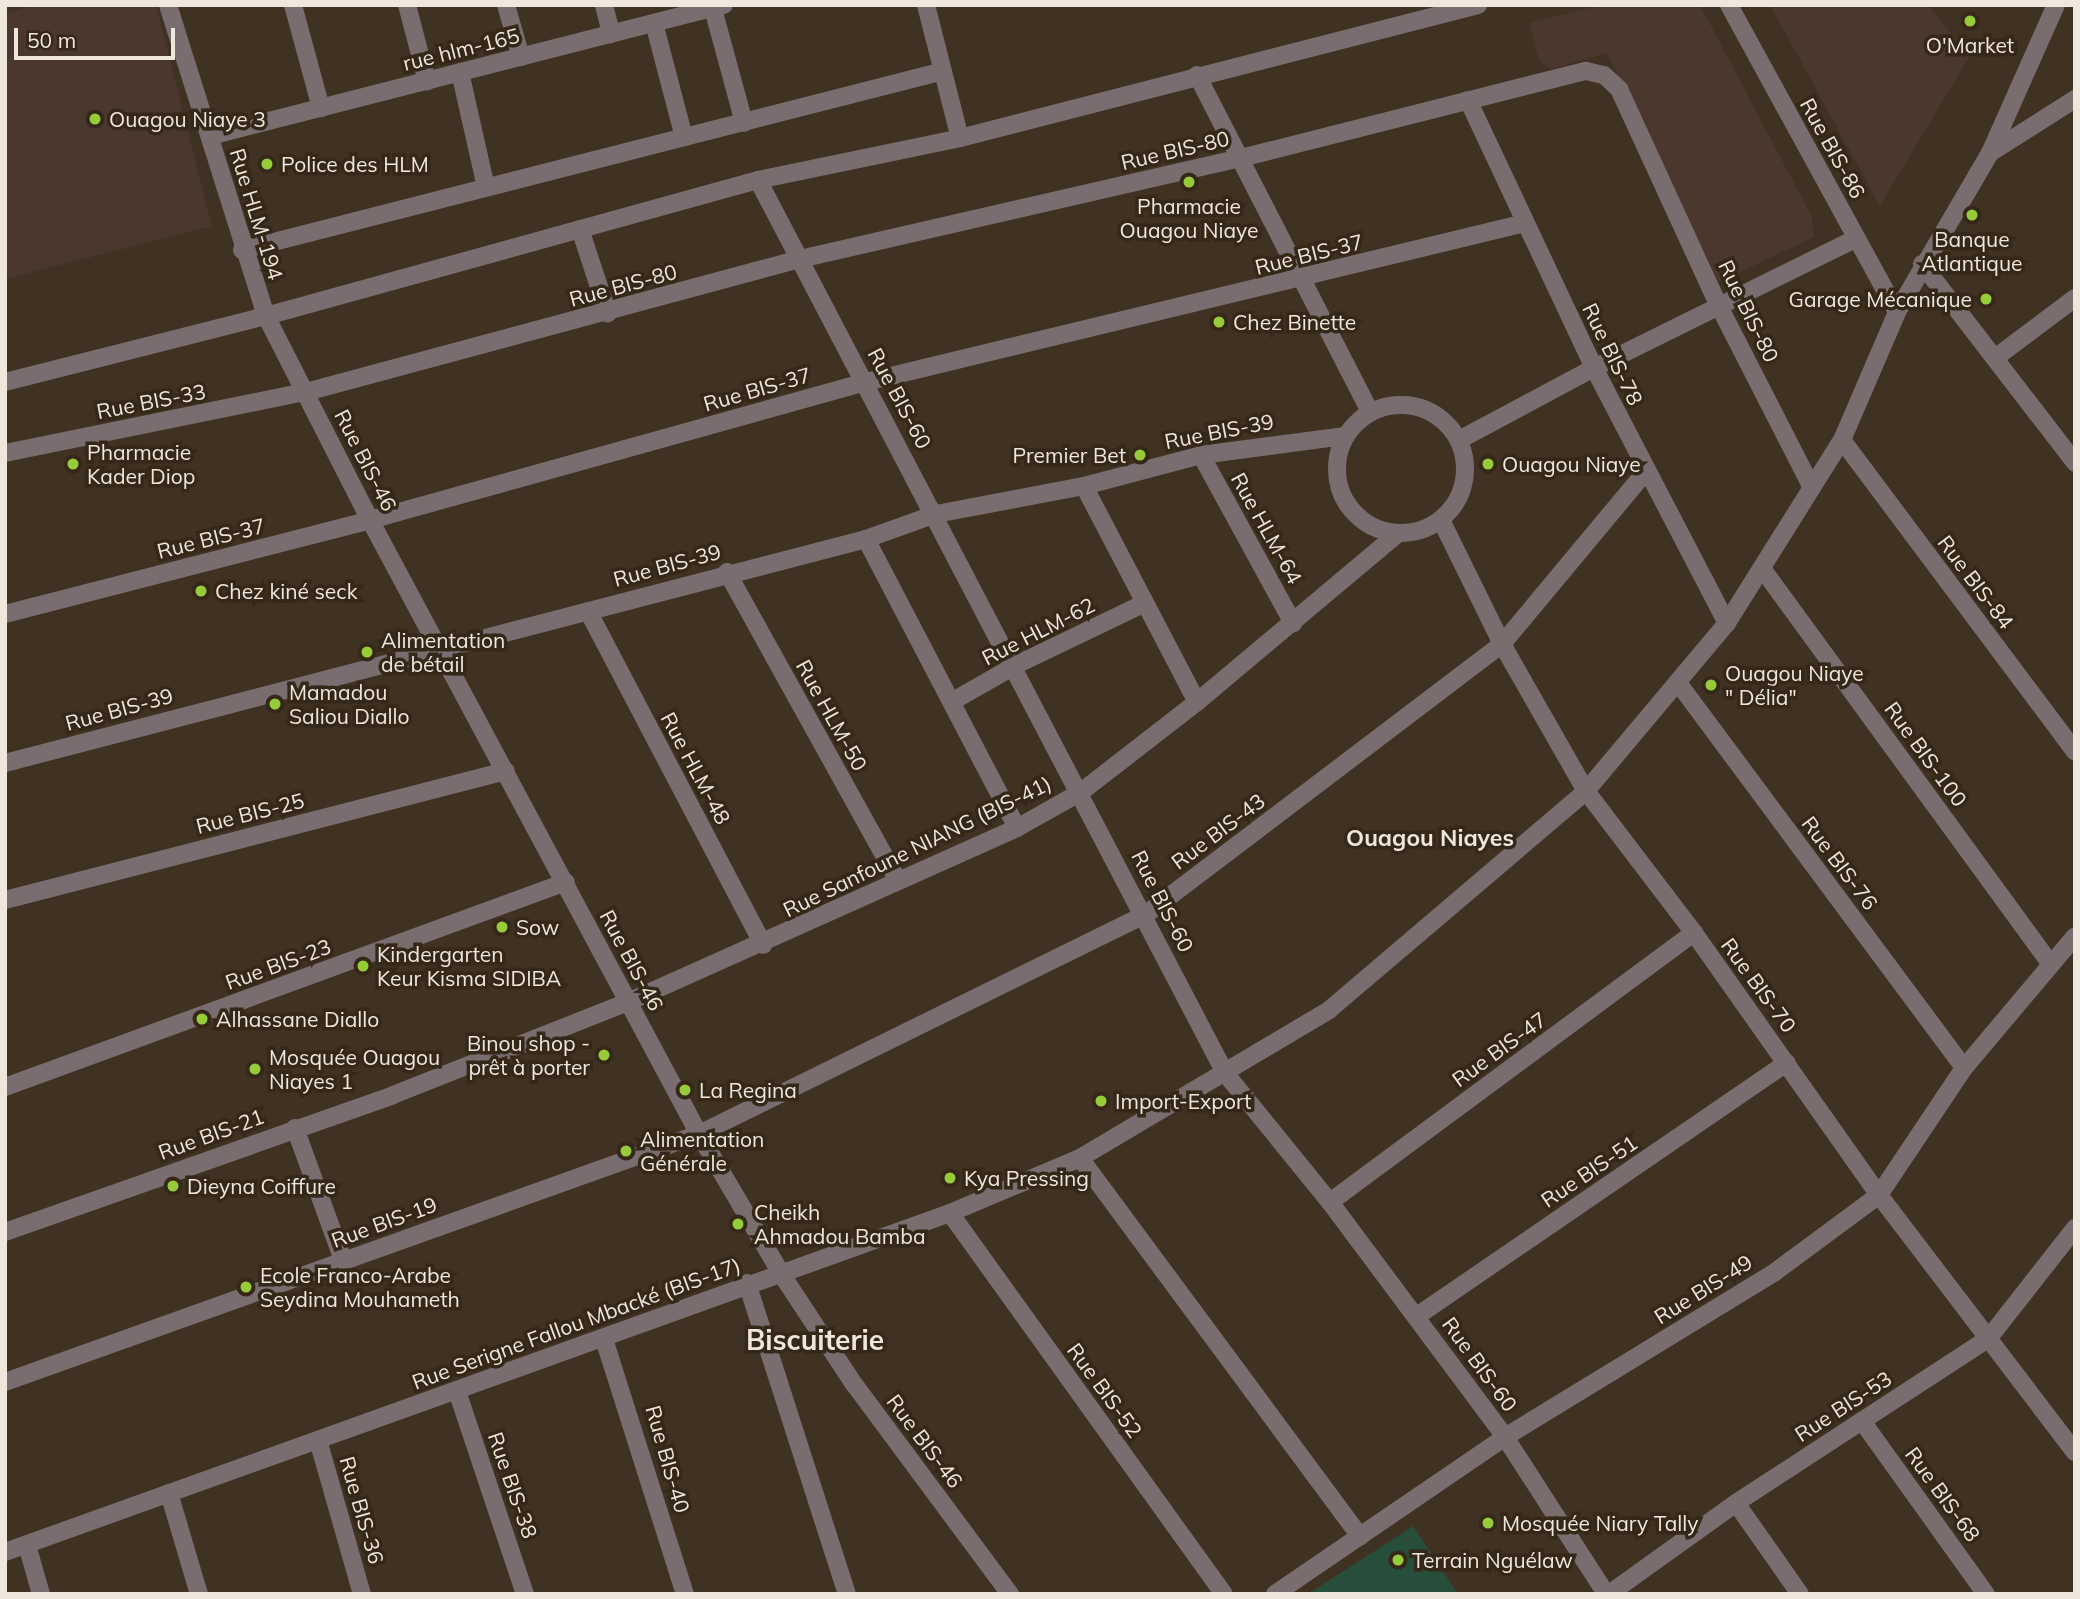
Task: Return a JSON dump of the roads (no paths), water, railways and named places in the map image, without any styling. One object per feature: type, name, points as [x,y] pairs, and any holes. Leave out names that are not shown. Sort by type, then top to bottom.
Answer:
[{"type":"street","name":"Rue HLM-194","points":[[168,5],[242,250],[266,316]]},
{"type":"street","points":[[293,5],[321,108]]},
{"type":"street","points":[[407,5],[427,81]]},
{"type":"street","points":[[506,5],[522,57]]},
{"type":"street","points":[[604,5],[611,34]]},
{"type":"street","points":[[926,5],[960,138]]},
{"type":"street","points":[[5,382],[266,316],[758,180],[960,138],[1478,5]]},
{"type":"street","name":"Rue BIS-86","points":[[1729,5],[1897,312]]},
{"type":"street","name":"Rue Serigne Fallou Mbacké (BIS-17)","points":[[5,1552],[604,1339],[747,1283],[782,1275],[950,1213],[1080,1158],[1329,1010],[1586,791],[1679,684],[1727,623],[1764,571],[1842,440],[1897,312],[1922,264],[1990,153],[2056,5]]},
{"type":"street","name":"rue hlm-165","points":[[209,136],[716,6]]},
{"type":"street","points":[[716,6],[744,122]]},
{"type":"street","points":[[654,23],[684,137]]},
{"type":"street","points":[[242,250],[943,71]]},
{"type":"street","name":"Rue BIS-80","points":[[306,392],[608,314],[800,259],[1241,158],[1586,71],[1604,75],[1619,89],[1719,306],[1812,488]]},
{"type":"street","points":[[460,72],[486,187]]},
{"type":"street","points":[[1197,75],[1370,412]]},
{"type":"street","points":[[1990,153],[2075,99]]},
{"type":"street","name":"Rue BIS-78","points":[[1468,100],[1594,368],[1727,623]]},
{"type":"street","name":"Rue BIS-60","points":[[758,180],[936,514],[1225,1073],[1330,1202],[1505,1437],[1607,1594]]},
{"type":"street","name":"Rue BIS-37","points":[[5,614],[370,520],[866,382],[1304,279],[1525,223]]},
{"type":"street","points":[[580,229],[608,314]]},
{"type":"street","points":[[1459,440],[1594,368],[1857,239]]},
{"type":"street","points":[[1922,264],[2075,463]]},
{"type":"street","points":[[1995,358],[2075,298]]},
{"type":"street","name":"Rue BIS-46","points":[[266,316],[370,520],[699,1134],[782,1275],[854,1384],[1010,1594]]},
{"type":"street","name":"Rue BIS-33","points":[[5,453],[306,392]]},
{"type":"street","points":[[1386,406],[1420,407],[1443,420],[1459,440],[1466,471],[1463,487],[1442,522],[1397,534],[1366,523],[1344,499],[1337,467],[1346,436],[1370,412],[1386,406]]},
{"type":"street","name":"Rue BIS-39","points":[[5,763],[588,611],[727,572],[866,539],[936,514],[1084,486],[1201,454],[1346,436]]},
{"type":"street","name":"Rue BIS-84","points":[[1842,440],[2075,752]]},
{"type":"street","name":"Rue HLM-64","points":[[1201,454],[1293,623]]},
{"type":"street","name":"Rue BIS-43","points":[[699,1134],[1145,915],[1502,644],[1646,471]]},
{"type":"street","points":[[1084,486],[1197,702]]},
{"type":"street","name":"Rue BIS-70","points":[[1442,522],[1502,644],[1586,791],[1694,933],[1879,1195],[2075,1452]]},
{"type":"street","name":"Rue Sanfoune NIANG (BIS-41)","points":[[628,1002],[763,946],[898,880],[1017,828],[1081,792],[1197,702],[1397,534]]},
{"type":"street","points":[[866,539],[1017,828]]},
{"type":"street","name":"Rue BIS-100","points":[[1764,571],[2051,964]]},
{"type":"street","name":"Rue HLM-50","points":[[727,572],[898,880]]},
{"type":"street","name":"Rue HLM-62","points":[[953,701],[1014,666],[1145,603]]},
{"type":"street","name":"Rue HLM-48","points":[[588,611],[763,946]]},
{"type":"street","name":"Rue BIS-76","points":[[1679,684],[1964,1068]]},
{"type":"street","name":"Rue BIS-25","points":[[5,900],[506,771]]},
{"type":"street","name":"Rue BIS-23","points":[[5,1087],[566,882]]},
{"type":"street","name":"Rue BIS-47","points":[[1330,1202],[1694,933]]},
{"type":"street","name":"Rue BIS-49","points":[[1275,1594],[1505,1437],[1775,1272],[1879,1195],[1964,1068],[2075,936]]},
{"type":"street","name":"Rue BIS-21","points":[[5,1232],[393,1095],[628,1002]]},
{"type":"street","name":"Rue BIS-51","points":[[1417,1317],[1787,1063]]},
{"type":"street","points":[[295,1128],[343,1261]]},
{"type":"street","name":"Rue BIS-19","points":[[5,1382],[699,1134]]},
{"type":"street","points":[[1080,1158],[1360,1537]]},
{"type":"street","name":"Rue BIS-52","points":[[950,1213],[1224,1594]]},
{"type":"street","name":"Rue BIS-53","points":[[1607,1594],[1736,1503],[1988,1339],[2075,1228]]},
{"type":"street","points":[[747,1283],[847,1594]]},
{"type":"street","name":"Rue BIS-40","points":[[604,1339],[685,1594]]},
{"type":"street","name":"Rue BIS-38","points":[[457,1391],[525,1594]]},
{"type":"street","name":"Rue BIS-68","points":[[1863,1421],[1986,1594]]},
{"type":"street","name":"Rue BIS-36","points":[[318,1440],[362,1594]]},
{"type":"street","points":[[169,1493],[199,1594]]},
{"type":"street","points":[[1736,1503],[1800,1594]]},
{"type":"street","points":[[27,1545],[41,1594]]},
{"type":"place","name":"O'Market","points":[[1970,21]]},
{"type":"place","name":"Ouagou Niaye 3","points":[[95,119]]},
{"type":"place","name":"Police des HLM","points":[[267,164]]},
{"type":"place","name":"Pharmacie Ouagou Niaye","points":[[1189,182]]},
{"type":"place","name":"Banque Atlantique","points":[[1972,215]]},
{"type":"place","name":"Garage Mécanique","points":[[1986,299]]},
{"type":"place","name":"Chez Binette","points":[[1219,322]]},
{"type":"place","name":"Premier Bet","points":[[1140,455]]},
{"type":"place","name":"Pharmacie Kader Diop","points":[[73,464]]},
{"type":"place","name":"Ouagou Niaye","points":[[1488,464]]},
{"type":"place","name":"Chez kiné seck","points":[[201,591]]},
{"type":"place","name":"Alimentation de bétail","points":[[367,652]]},
{"type":"place","name":"Ouagou Niaye \" Délia\"","points":[[1711,685]]},
{"type":"place","name":"Mamadou Saliou Diallo","points":[[275,704]]},
{"type":"place","name":"Sow","points":[[502,927]]},
{"type":"place","name":"Kindergarten Keur Kisma SIDIBA","points":[[363,966]]},
{"type":"place","name":"Alhassane Diallo","points":[[202,1019]]},
{"type":"place","name":"Binou shop - prêt à porter","points":[[604,1055]]},
{"type":"place","name":"Mosquée Ouagou Niayes 1","points":[[255,1069]]},
{"type":"place","name":"La Regina","points":[[685,1090]]},
{"type":"place","name":"Import-Export","points":[[1101,1101]]},
{"type":"place","name":"Alimentation Générale","points":[[626,1151]]},
{"type":"place","name":"Kya Pressing","points":[[950,1178]]},
{"type":"place","name":"Dieyna Coiffure","points":[[173,1186]]},
{"type":"place","name":"Cheikh Ahmadou Bamba","points":[[738,1224]]},
{"type":"place","name":"Ecole Franco-Arabe Seydina Mouhameth","points":[[246,1287]]},
{"type":"place","name":"Mosquée Niary Tally","points":[[1488,1523]]},
{"type":"place","name":"Terrain Nguélaw","points":[[1398,1560]]},
{"type":"district","name":"Ouagou Niayes","points":[[1430,838]]},
{"type":"district","name":"Biscuiterie","points":[[815,1340]]}]
